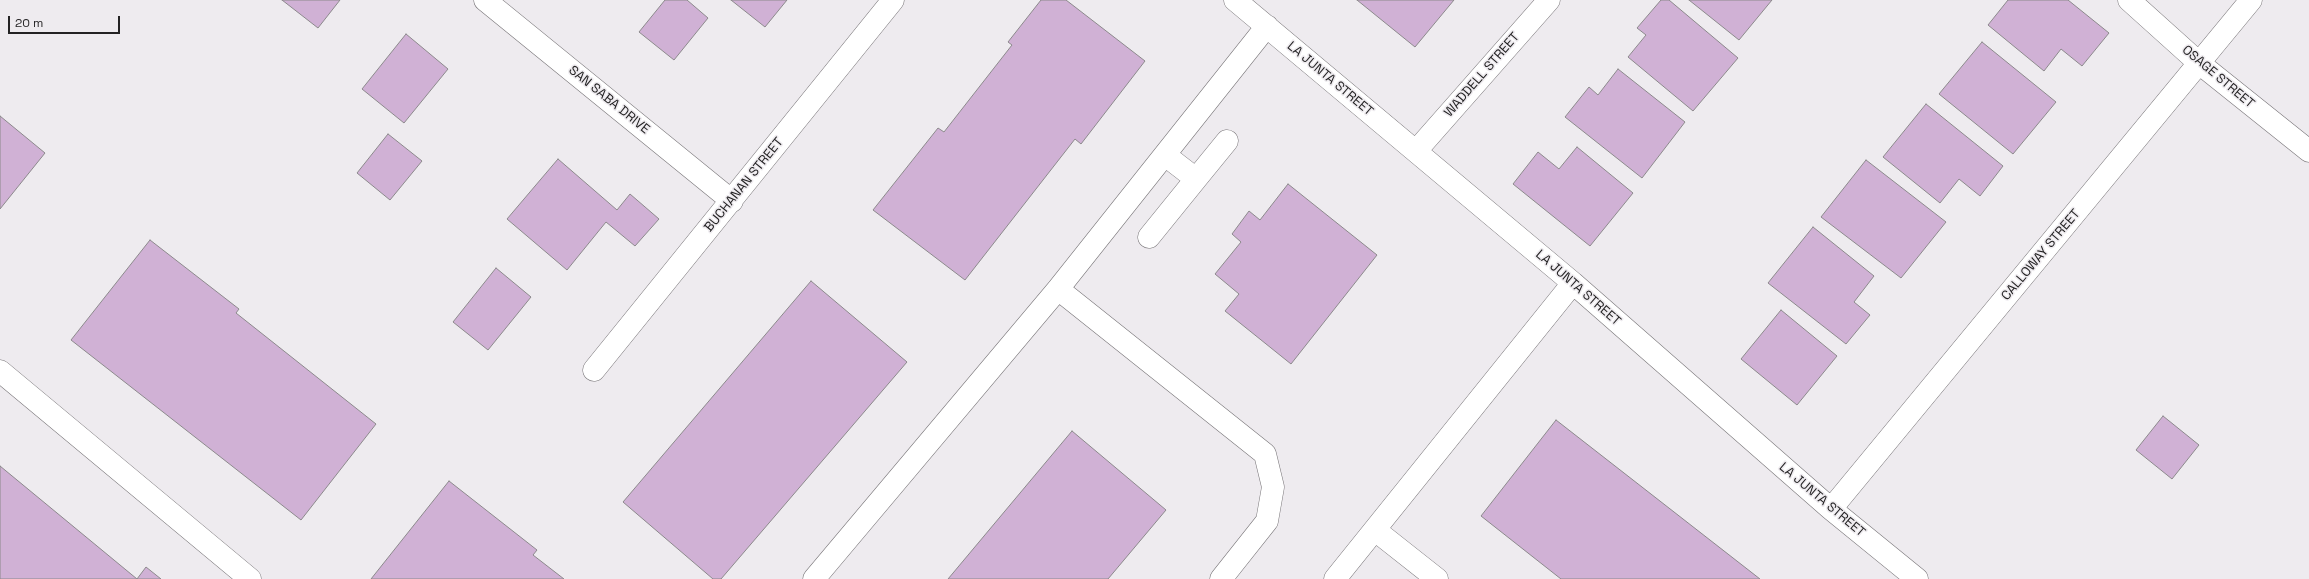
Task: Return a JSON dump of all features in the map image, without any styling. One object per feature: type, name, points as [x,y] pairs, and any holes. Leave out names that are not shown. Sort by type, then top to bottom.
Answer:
[{"type":"street","name":"SAN SABA DRIVE","points":[[485,0],[732,200]]},
{"type":"street","name":"BUCHANAN STREET","points":[[594,370],[893,0]]},
{"type":"street","name":"LA JUNTA STREET","points":[[1235,0],[1268,26],[1573,283],[1831,509],[1917,579]]},
{"type":"street","name":"WADDELL STREET","points":[[1416,151],[1549,0]]},
{"type":"street","name":"OSAGE STREET","points":[[2129,0],[2199,63],[2309,151]]},
{"type":"street","name":"CALLOWAY STREET","points":[[1831,509],[2251,0]]},
{"type":"street","points":[[814,579],[1058,289],[1268,26]]},
{"type":"street","points":[[1149,237],[1227,141]]},
{"type":"street","points":[[1165,155],[1196,179]]},
{"type":"street","points":[[1335,579],[1573,283]]},
{"type":"street","points":[[1058,289],[1265,454],[1273,487],[1267,521],[1221,579]]},
{"type":"street","points":[[0,371],[250,579]]},
{"type":"street","points":[[1375,530],[1437,579]]},
{"type":"building","points":[[282,0],[340,0],[318,28]]},
{"type":"building","points":[[665,0],[687,0],[708,18],[674,60],[639,32]]},
{"type":"building","points":[[731,0],[787,0],[765,27]]},
{"type":"building","points":[[1041,0],[1066,0],[1145,61],[1081,144],[1075,139],[965,280],[873,210],[938,128],[944,132],[1012,45],[1008,42]]},
{"type":"building","points":[[1357,0],[1454,0],[1415,47]]},
{"type":"building","points":[[1661,0],[1669,0],[1738,58],[1693,111],[1628,57],[1646,35],[1637,28]]},
{"type":"building","points":[[1689,0],[1772,0],[1739,40]]},
{"type":"building","points":[[2008,0],[2068,0],[2109,33],[2082,66],[2061,49],[2044,71],[1988,25]]},
{"type":"building","points":[[406,34],[448,69],[404,123],[362,89]]},
{"type":"building","points":[[1982,42],[2056,102],[2013,154],[1939,94]]},
{"type":"building","points":[[1618,69],[1685,122],[1642,178],[1565,117],[1589,87],[1598,95]]},
{"type":"building","points":[[1926,104],[2003,166],[1980,196],[1959,179],[1940,203],[1883,157]]},
{"type":"building","points":[[0,116],[45,153],[0,209]]},
{"type":"building","points":[[388,134],[422,161],[390,200],[357,173]]},
{"type":"building","points":[[1577,147],[1633,193],[1590,246],[1513,184],[1538,152],[1559,169]]},
{"type":"building","points":[[558,159],[617,210],[630,194],[659,219],[635,246],[606,222],[567,270],[507,219]]},
{"type":"building","points":[[1866,160],[1946,222],[1901,278],[1821,217]]},
{"type":"building","points":[[1288,184],[1377,255],[1291,364],[1225,311],[1239,294],[1215,274],[1241,242],[1232,234],[1249,211],[1260,220]]},
{"type":"building","points":[[1813,227],[1874,276],[1854,302],[1870,315],[1846,344],[1768,283]]},
{"type":"building","points":[[150,240],[239,309],[236,313],[376,424],[301,520],[71,340]]},
{"type":"building","points":[[496,268],[531,297],[488,350],[453,322]]},
{"type":"building","points":[[811,281],[907,362],[721,579],[713,579],[623,502]]},
{"type":"building","points":[[1781,310],[1837,356],[1797,405],[1741,359]]},
{"type":"building","points":[[2163,416],[2199,445],[2172,479],[2136,450]]},
{"type":"building","points":[[1556,420],[1760,579],[1561,579],[1481,516]]},
{"type":"building","points":[[1072,431],[1166,510],[1108,579],[948,579]]},
{"type":"building","points":[[0,466],[137,579],[0,579]]},
{"type":"building","points":[[449,481],[537,550],[533,555],[564,579],[371,579]]},
{"type":"building","points":[[146,567],[161,579],[137,579]]}]
